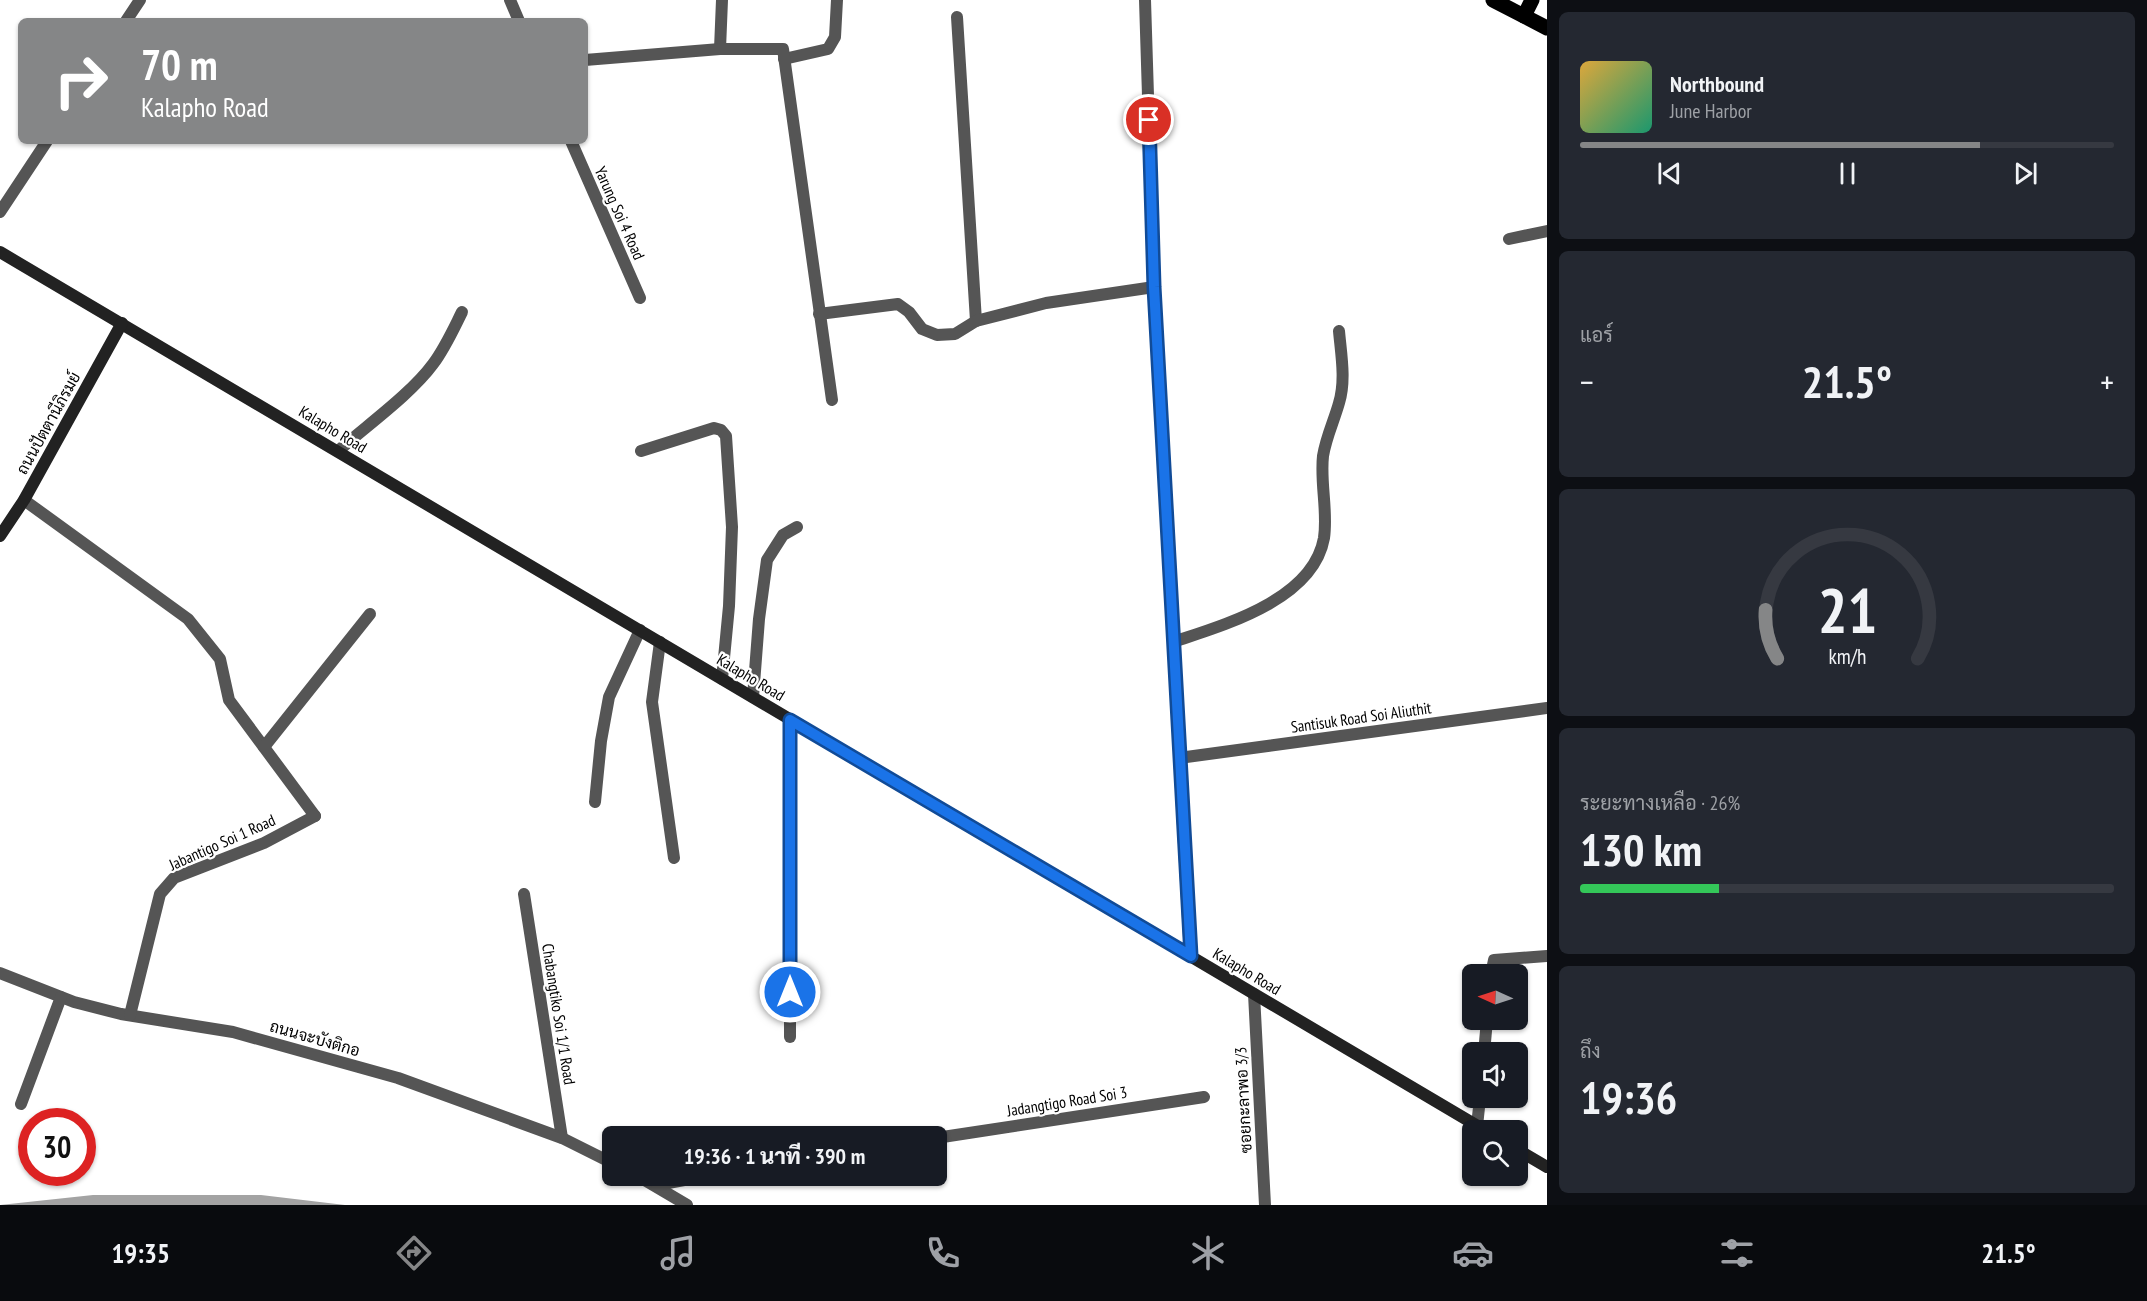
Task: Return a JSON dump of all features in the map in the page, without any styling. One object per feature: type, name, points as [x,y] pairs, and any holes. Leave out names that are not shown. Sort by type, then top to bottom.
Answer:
[{"type":"main road","points":[[1492,0],[1547,28]]},
{"type":"main road","points":[[1524,16],[1532,0]]},
{"type":"street","points":[[128,18],[140,0]]},
{"type":"street","points":[[510,0],[518,18]]},
{"type":"street","points":[[720,49],[722,0]]},
{"type":"street","points":[[784,59],[828,49],[835,37],[837,0]]},
{"type":"street","points":[[1145,0],[1154,287],[1191,956]]},
{"type":"street","points":[[957,17],[976,321]]},
{"type":"street","points":[[588,60],[720,49],[783,49],[832,400]]},
{"type":"street","points":[[0,212],[45,144]]},
{"type":"street","name":"Yarung Soi 4 Road","points":[[572,144],[640,298]]},
{"type":"street","points":[[1509,239],[1547,231]]},
{"type":"street","name":"Kalapho Road","points":[[0,252],[1467,1120]]},
{"type":"street","points":[[819,314],[898,304],[909,312],[922,328],[937,335],[956,334],[976,321],[1046,303],[1154,287]]},
{"type":"street","points":[[338,451],[405,393],[432,365],[462,312]]},
{"type":"street","name":"ถนนปัตตานีภิรมย์","points":[[0,536],[24,500],[122,323]]},
{"type":"street","points":[[1173,642],[1233,622],[1274,602],[1303,578],[1320,552],[1324,537],[1322,471],[1325,444],[1340,401],[1343,374],[1339,331]]},
{"type":"street","points":[[641,451],[714,428],[721,430],[726,436],[732,527],[729,606],[722,679]]},
{"type":"street","points":[[24,500],[188,619],[220,659],[229,700],[264,747],[369,614]]},
{"type":"street","points":[[753,697],[759,619],[767,560],[783,535],[797,526]]},
{"type":"street","points":[[595,802],[601,741],[609,697],[640,630]]},
{"type":"street","points":[[660,642],[652,702],[674,858]]},
{"type":"street","name":"Santisuk Road Soi Aliuthit","points":[[1179,758],[1547,708]]},
{"type":"street","points":[[789,1037],[790,720]]},
{"type":"street","name":"Jabantigo Soi 1 Road","points":[[130,1015],[160,894],[174,878],[264,843],[315,816],[264,747]]},
{"type":"street","name":"Chabangtiko Soi 1/1 Road","points":[[524,894],[562,1138]]},
{"type":"street","points":[[1493,964],[1494,960],[1547,956]]},
{"type":"street","name":"ถนนจะบังติกอ","points":[[0,973],[74,1002],[130,1015],[233,1032],[398,1078],[562,1138],[602,1158]]},
{"type":"street","name":"ซอยกะลาพอ 3/3","points":[[1254,994],[1265,1205]]},
{"type":"street","points":[[21,1104],[61,997]]},
{"type":"street","name":"Jadangtigo Road Soi 3","points":[[947,1136],[1204,1097]]},
{"type":"street","points":[[1528,1156],[1547,1167]]},
{"type":"street","points":[[658,1186],[687,1205]]},
{"type":"shaded area","points":[[93,1195],[261,1195],[345,1205],[0,1205]]},
{"type":"route","points":[[790,992],[790,720],[1191,956],[1154,287],[1149,120]]}]
